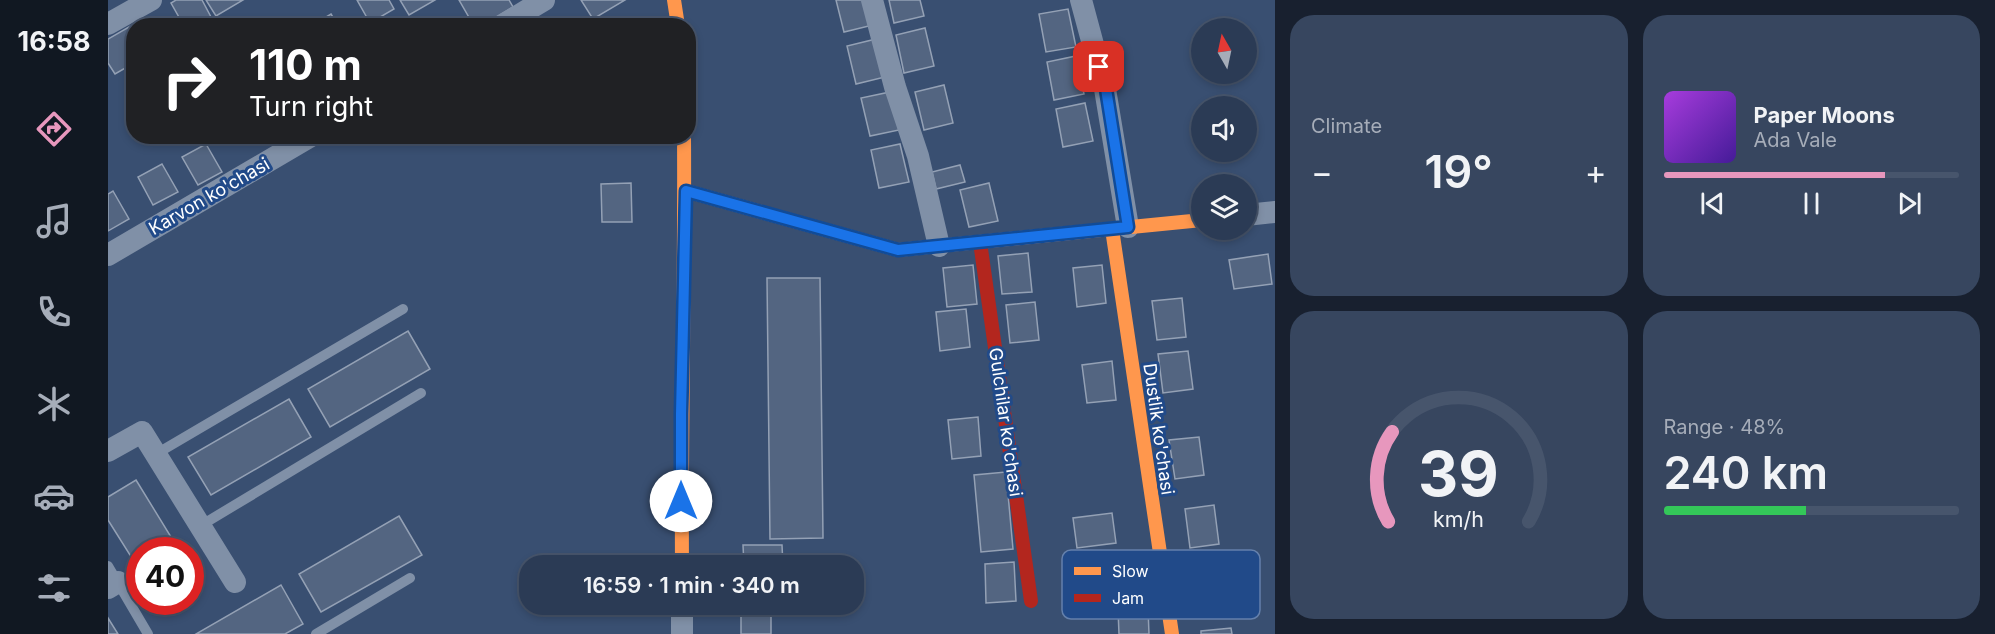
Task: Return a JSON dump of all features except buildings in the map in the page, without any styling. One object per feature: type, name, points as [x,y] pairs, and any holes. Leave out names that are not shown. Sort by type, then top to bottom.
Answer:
[{"type":"street","points":[[108,24],[151,0]]},
{"type":"street","points":[[514,18],[544,0]]},
{"type":"street","points":[[674,0],[677,18]]},
{"type":"street","points":[[872,0],[895,87],[918,156],[939,246]]},
{"type":"street","points":[[1080,0],[1106,89],[1120,228]]},
{"type":"street","name":"Karvon ko'chasi","points":[[108,255],[297,144]]},
{"type":"street","points":[[682,555],[681,414],[686,191],[684,144]]},
{"type":"street","points":[[686,191],[898,250],[1191,221]]},
{"type":"street","points":[[1257,214],[1275,212]]},
{"type":"street","name":"Dustlik ko'chasi","points":[[1120,228],[1161,550]]},
{"type":"street","name":"Gulchilar ko'chasi","points":[[980,242],[1031,601]]},
{"type":"street","points":[[108,451],[142,432],[235,582]]},
{"type":"street","points":[[682,615],[682,634]]},
{"type":"street","name":"Dustlik ko'chasi","points":[[1170,619],[1172,634]]},
{"type":"lane","points":[[156,454],[403,309]]},
{"type":"lane","points":[[200,526],[421,393]]},
{"type":"lane","points":[[316,634],[410,578]]},
{"type":"lane","points":[[111,579],[148,634]]},
{"type":"traffic: slow","points":[[674,0],[677,18]]},
{"type":"traffic: slow","points":[[682,555],[684,144]]},
{"type":"traffic: slow","points":[[686,191],[898,250],[1191,221]]},
{"type":"traffic: slow","points":[[1112,229],[1160,550]]},
{"type":"traffic: slow","points":[[1170,619],[1172,634]]},
{"type":"traffic: jam","points":[[980,242],[1031,601]]},
{"type":"route","points":[[681,501],[686,191],[898,250],[1128,227],[1106,89],[1099,67]]}]
